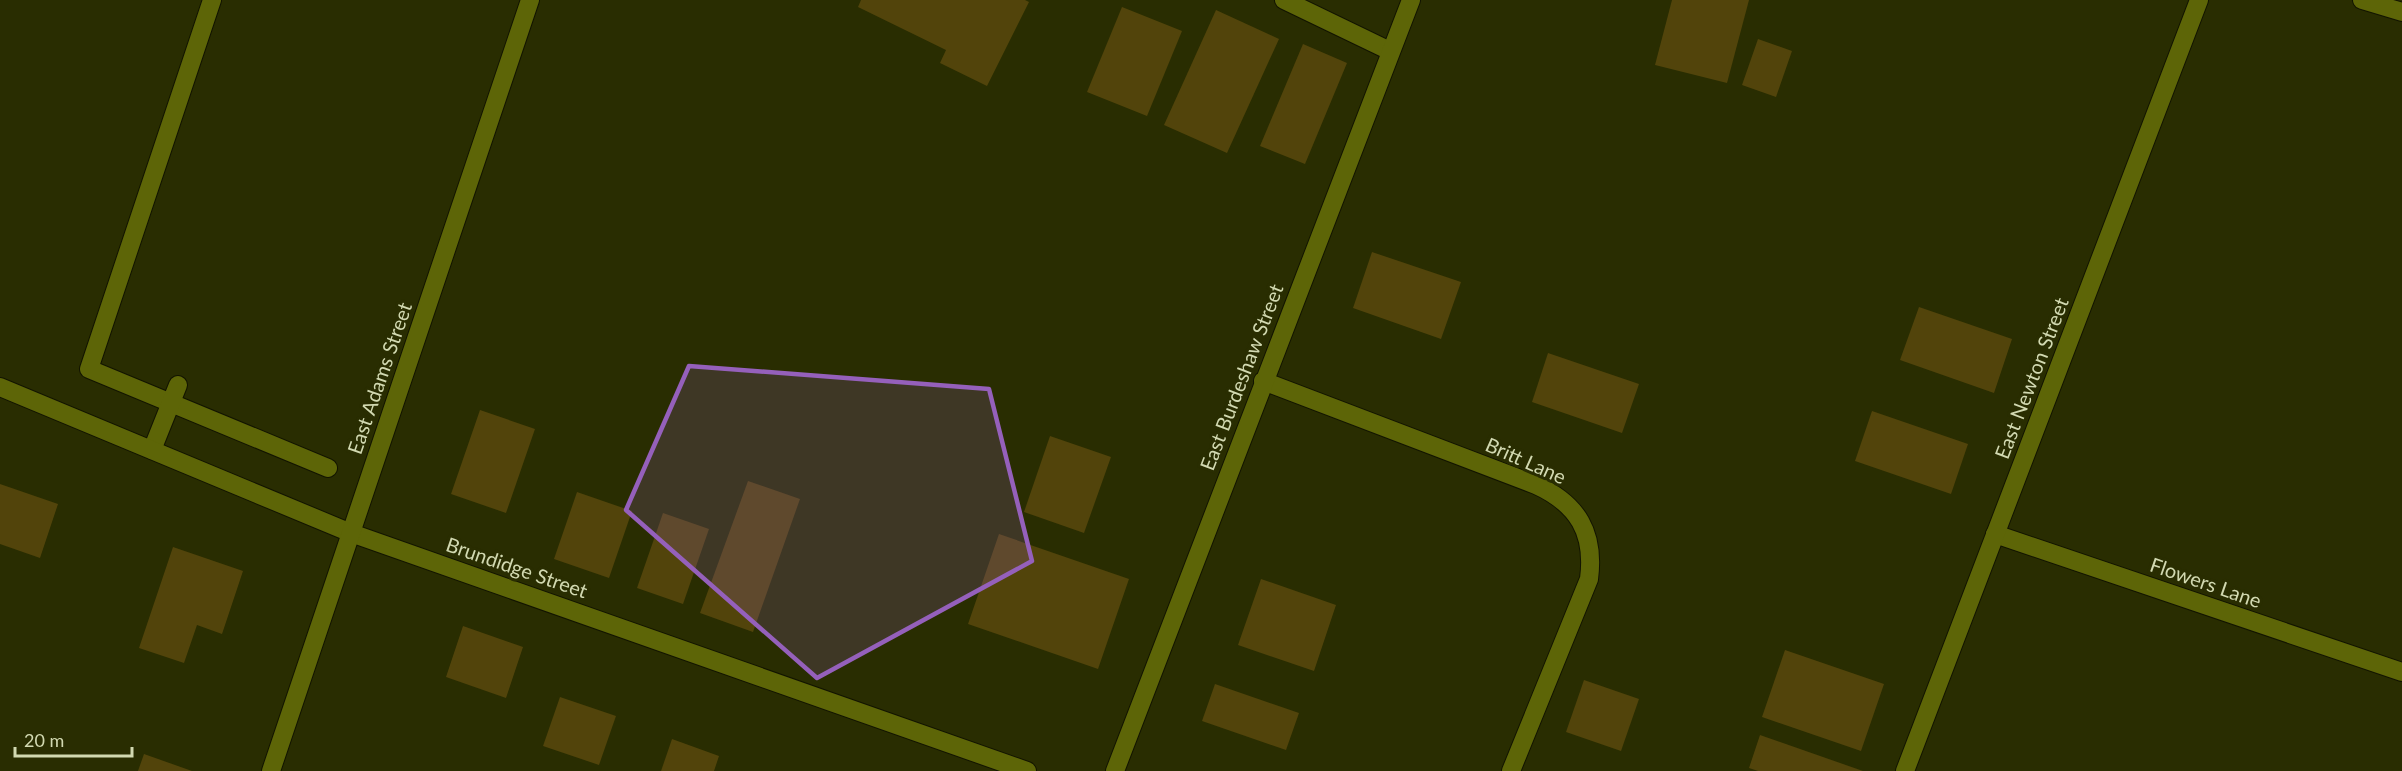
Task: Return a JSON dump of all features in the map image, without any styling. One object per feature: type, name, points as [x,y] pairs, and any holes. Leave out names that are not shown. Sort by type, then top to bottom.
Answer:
[{"type":"street","points":[[212,0],[89,369],[328,468]]},
{"type":"street","name":"East Adams Street","points":[[271,771],[530,0]]},
{"type":"street","points":[[1284,0],[1390,51]]},
{"type":"street","name":"East Burdeshaw Street","points":[[1115,771],[1411,0]]},
{"type":"street","name":"East Newton Street","points":[[1905,771],[2199,0]]},
{"type":"street","points":[[2362,0],[2402,12]]},
{"type":"street","name":"Britt Lane","points":[[1263,381],[1545,489],[1569,506],[1581,522],[1588,540],[1591,560],[1589,579],[1511,771]]},
{"type":"street","points":[[153,450],[178,385]]},
{"type":"street","name":"Brundidge Street","points":[[0,387],[351,533],[1027,771]]},
{"type":"street","name":"Flowers Lane","points":[[1995,534],[2402,672]]},
{"type":"highlighted area","points":[[689,366],[989,389],[1032,561],[817,678],[626,510]]},
{"type":"building","points":[[861,0],[1025,0],[1029,2],[987,86],[940,63],[946,50],[858,7]]},
{"type":"building","points":[[1672,0],[1749,0],[1727,83],[1655,65]]},
{"type":"building","points":[[1122,7],[1182,31],[1147,116],[1087,92]]},
{"type":"building","points":[[1216,10],[1279,39],[1227,153],[1164,125]]},
{"type":"building","points":[[1758,39],[1792,51],[1776,97],[1742,85]]},
{"type":"building","points":[[1303,44],[1347,63],[1305,164],[1260,146]]},
{"type":"building","points":[[1372,252],[1461,282],[1441,339],[1353,308]]},
{"type":"building","points":[[1919,307],[2012,339],[1994,393],[1900,360]]},
{"type":"building","points":[[1548,353],[1639,384],[1622,433],[1532,402]]},
{"type":"building","points":[[480,410],[535,429],[506,513],[451,494]]},
{"type":"building","points":[[1872,411],[1968,444],[1951,494],[1855,461]]},
{"type":"building","points":[[1050,436],[1111,457],[1084,533],[1024,512]]},
{"type":"building","points":[[748,481],[800,499],[753,632],[700,613]]},
{"type":"building","points":[[0,484],[58,504],[40,558],[0,544]]},
{"type":"building","points":[[577,492],[632,511],[609,578],[554,559]]},
{"type":"building","points":[[663,513],[709,529],[683,604],[637,588]]},
{"type":"building","points":[[999,534],[1129,579],[1098,669],[968,624]]},
{"type":"building","points":[[173,547],[243,571],[222,634],[197,625],[184,663],[139,648]]},
{"type":"building","points":[[1261,579],[1336,605],[1314,671],[1238,645]]},
{"type":"building","points":[[463,626],[523,647],[506,698],[446,677]]},
{"type":"building","points":[[1785,650],[1884,684],[1861,751],[1762,717]]},
{"type":"building","points":[[1584,680],[1639,699],[1621,751],[1566,732]]},
{"type":"building","points":[[1215,684],[1299,713],[1286,750],[1202,721]]},
{"type":"building","points":[[560,697],[616,716],[599,765],[543,746]]},
{"type":"building","points":[[1760,735],[1863,771],[1758,771],[1749,768]]},
{"type":"building","points":[[672,739],[719,756],[714,771],[661,771]]},
{"type":"building","points":[[144,754],[192,771],[138,771]]}]
